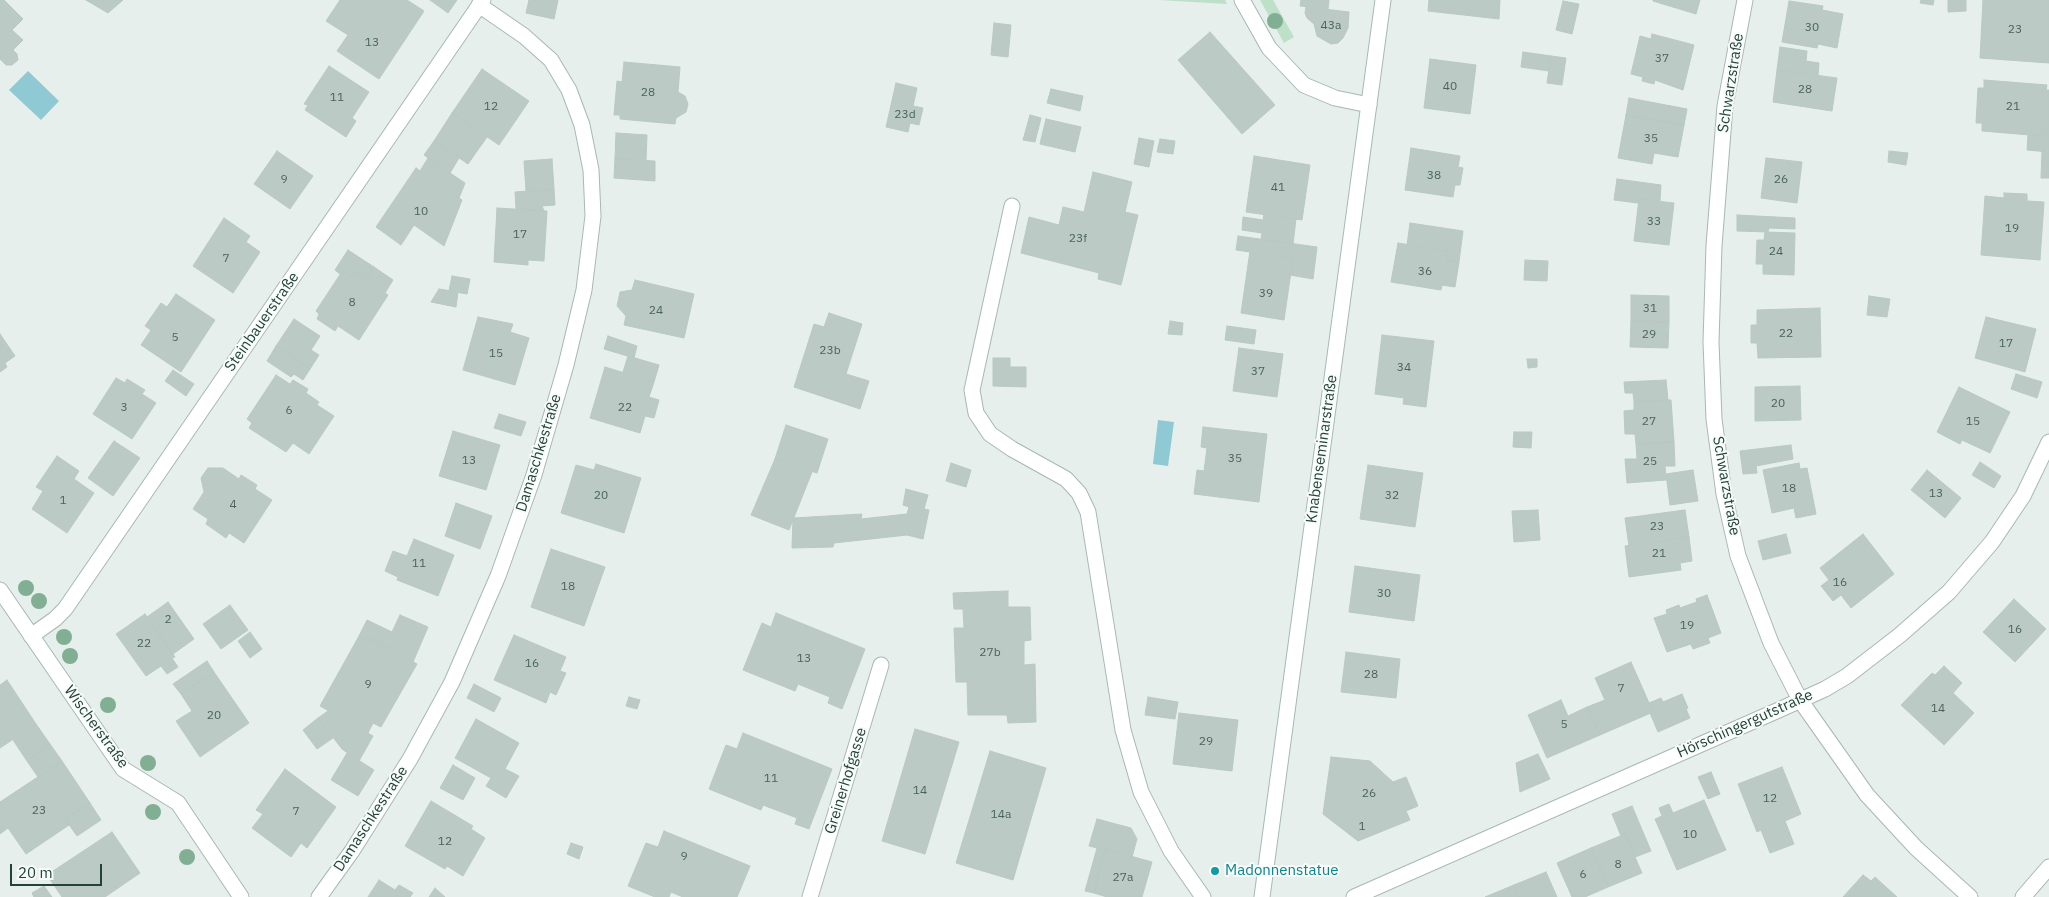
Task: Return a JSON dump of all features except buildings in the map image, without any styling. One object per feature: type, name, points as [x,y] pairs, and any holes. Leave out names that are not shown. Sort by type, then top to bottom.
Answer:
[{"type":"street","points":[[1242,0],[1269,48],[1304,85],[1335,98],[1369,105]]},
{"type":"street","name":"Knabenseminarstraße","points":[[1262,897],[1383,0]]},
{"type":"street","name":"Schwarzstraße","points":[[1745,0],[1726,96],[1714,246],[1711,342],[1714,419],[1724,494],[1740,562],[1771,643],[1800,700],[1868,795],[1916,848],[1970,897]]},
{"type":"street","name":"Steinbauerstraße","points":[[31,636],[65,609],[481,3]]},
{"type":"street","name":"Damaschkestraße","points":[[319,897],[352,851],[410,759],[452,682],[466,652],[498,576],[534,474],[566,365],[584,290],[593,216],[591,170],[582,125],[569,90],[551,60],[524,36],[481,3]]},
{"type":"street","points":[[1012,206],[972,390],[976,413],[990,434],[1012,449],[1066,479],[1080,493],[1088,512],[1123,730],[1141,792],[1170,851],[1203,897]]},
{"type":"street","name":"Hörschingergutstraße","points":[[1354,897],[1825,689],[1847,676],[1900,635],[1949,592],[1992,542],[2022,496],[2049,442]]},
{"type":"street","name":"Wischerstraße","points":[[0,590],[123,770],[178,803],[241,897]]},
{"type":"street","name":"Greinerhofgasse","points":[[810,897],[881,665]]},
{"type":"street","points":[[2023,897],[2049,867]]},
{"type":"green space","points":[[1158,0],[1225,0],[1227,4]]},
{"type":"green space","points":[[1260,0],[1273,0],[1294,37],[1284,43]]},
{"type":"water","points":[[28,71],[59,101],[41,120],[9,90]]},
{"type":"water","points":[[1158,420],[1174,422],[1168,466],[1153,464]]},
{"type":"place","name":"Madonnenstatue","points":[[1215,871]]}]
